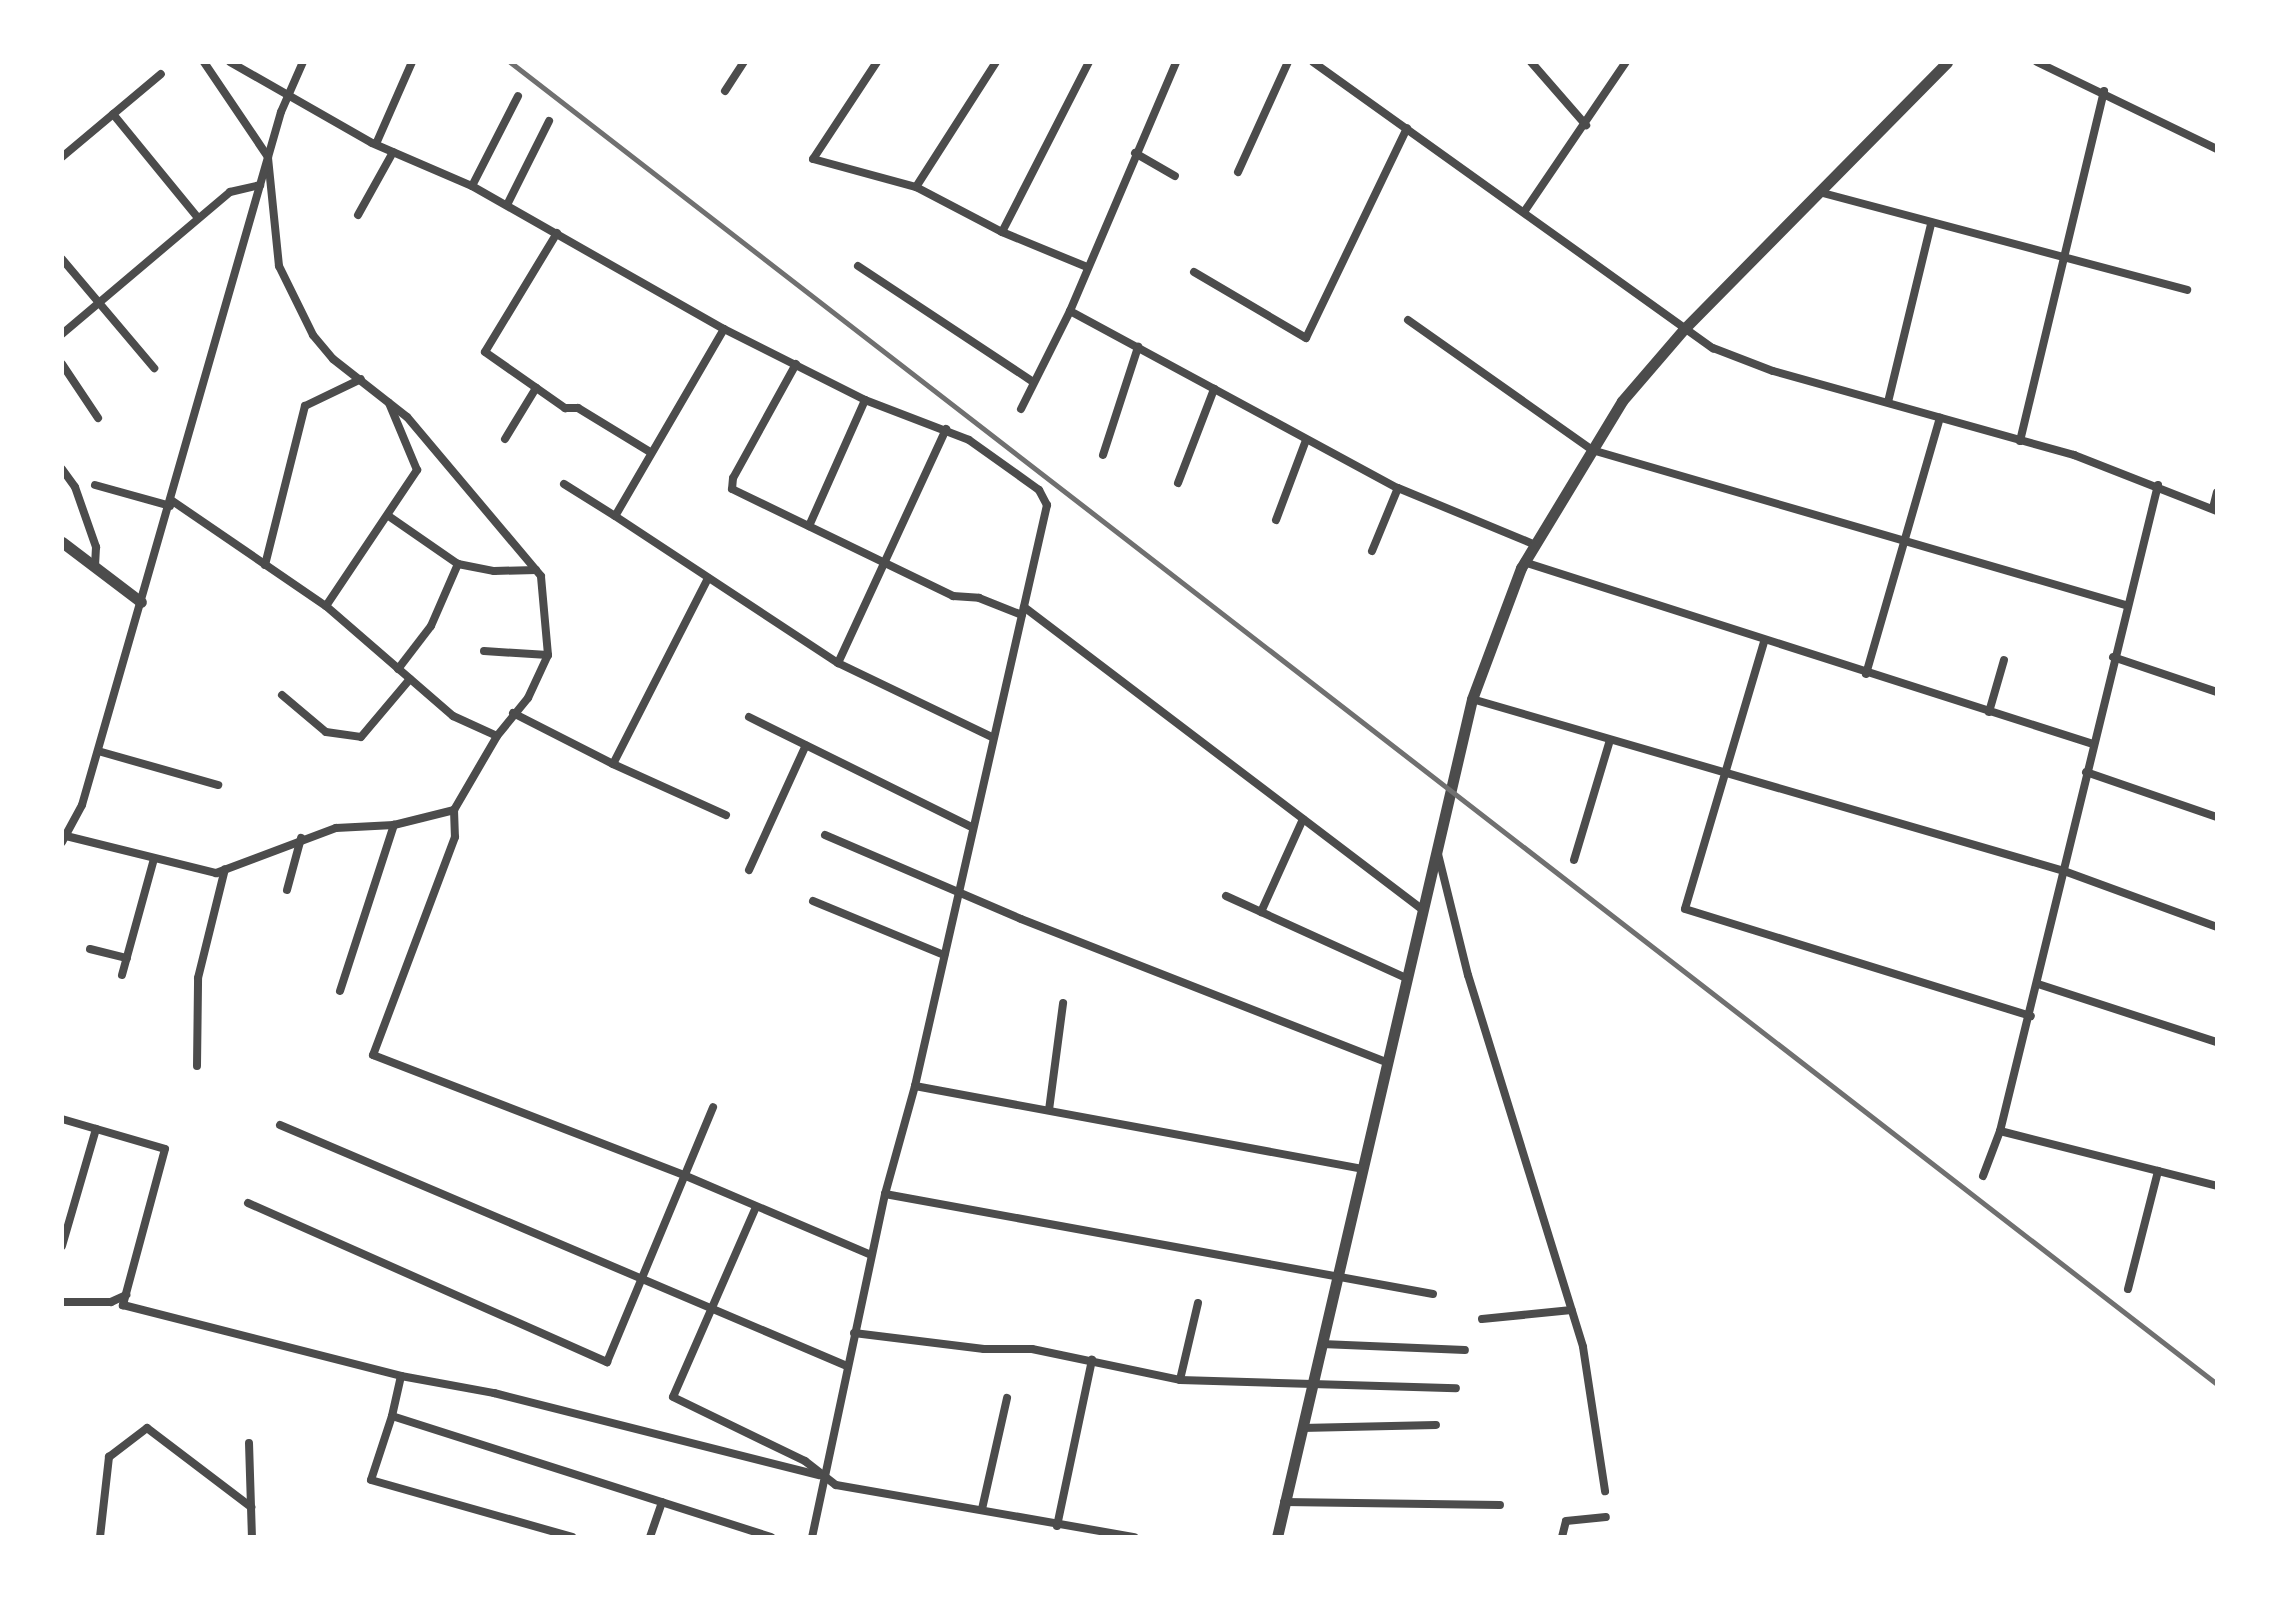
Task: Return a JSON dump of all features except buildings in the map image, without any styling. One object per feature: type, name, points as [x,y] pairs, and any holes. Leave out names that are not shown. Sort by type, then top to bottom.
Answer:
[{"type":"street","points":[[204,62],[268,157],[279,266],[313,335],[333,359],[389,402],[536,570],[548,616],[548,655],[528,698],[497,736],[454,810],[455,837],[373,1055],[686,1176],[871,1255]]},
{"type":"street","points":[[230,62],[376,144],[472,186],[724,329],[865,400],[946,429],[1008,465],[1039,490],[1047,505],[915,1086],[871,1255],[812,1537]]},
{"type":"street","points":[[303,62],[287,94],[268,157],[98,751],[63,838],[216,873],[301,838],[336,828],[394,825],[454,810]]},
{"type":"street","points":[[376,144],[412,62]]},
{"type":"street","points":[[725,91],[744,62]]},
{"type":"street","points":[[877,62],[813,159],[916,187],[1002,232],[1087,267]]},
{"type":"street","points":[[916,187],[996,62]]},
{"type":"street","points":[[1002,232],[1089,62]]},
{"type":"street","points":[[1021,409],[1032,381],[1070,311],[1176,62]]},
{"type":"street","points":[[1238,172],[1288,62]]},
{"type":"street","points":[[1313,62],[1683,330],[1773,371],[2020,441],[2158,485],[2215,509],[2217,492]]},
{"type":"street","points":[[1531,62],[1586,125]]},
{"type":"street","points":[[1524,212],[1626,62]]},
{"type":"street","points":[[1277,1537],[1472,699],[1524,562],[1622,401],[1683,330],[1947,62]]},
{"type":"street","points":[[2037,62],[2104,91],[2217,149]]},
{"type":"street","points":[[62,157],[161,74]]},
{"type":"street","points":[[2020,441],[2104,91]]},
{"type":"street","points":[[472,186],[518,96]]},
{"type":"street","points":[[113,114],[198,218]]},
{"type":"street","points":[[507,205],[549,121]]},
{"type":"street","points":[[1194,272],[1306,338],[1407,128]]},
{"type":"street","points":[[358,215],[393,152]]},
{"type":"street","points":[[1135,153],[1175,176]]},
{"type":"street","points":[[62,334],[230,192],[260,185]]},
{"type":"street","points":[[1819,192],[2187,290]]},
{"type":"street","points":[[1888,402],[1931,224]]},
{"type":"street","points":[[557,233],[485,352],[536,388],[650,452]]},
{"type":"street","points":[[62,259],[154,368]]},
{"type":"street","points":[[858,266],[1032,381]]},
{"type":"street","points":[[1070,311],[1398,488],[1533,544]]},
{"type":"street","points":[[1408,320],[1592,450],[2125,605]]},
{"type":"street","points":[[615,516],[724,329]]},
{"type":"street","points":[[1103,455],[1138,347]]},
{"type":"street","points":[[62,364],[98,418]]},
{"type":"street","points":[[796,364],[733,478],[732,489],[953,596],[979,598],[1023,611],[1423,910]]},
{"type":"street","points":[[265,565],[305,406],[361,379]]},
{"type":"street","points":[[505,439],[536,388]]},
{"type":"street","points":[[1178,483],[1214,389]]},
{"type":"street","points":[[809,526],[865,400]]},
{"type":"street","points":[[326,606],[390,517],[417,470],[389,402]]},
{"type":"street","points":[[1866,674],[1940,417]]},
{"type":"street","points":[[838,663],[946,429]]},
{"type":"street","points":[[1276,520],[1306,440]]},
{"type":"street","points":[[62,469],[75,487],[96,547],[95,567]]},
{"type":"street","points":[[564,484],[838,663],[992,737]]},
{"type":"street","points":[[95,485],[171,503],[326,606],[453,716],[497,736]]},
{"type":"street","points":[[1983,1176],[2000,1131],[2031,1016],[2125,605],[2158,485]]},
{"type":"street","points":[[1372,551],[1398,488]]},
{"type":"street","points":[[390,517],[458,564],[494,571],[536,570]]},
{"type":"street","points":[[62,542],[141,602]]},
{"type":"street","points":[[1524,562],[1764,642],[2093,744]]},
{"type":"street","points":[[398,669],[431,626],[458,564]]},
{"type":"street","points":[[613,764],[708,578]]},
{"type":"street","points":[[1764,642],[1685,909],[2031,1016]]},
{"type":"street","points":[[484,651],[548,655]]},
{"type":"street","points":[[2113,657],[2217,692]]},
{"type":"street","points":[[1989,712],[2004,660]]},
{"type":"street","points":[[282,695],[326,732],[361,737],[410,679]]},
{"type":"street","points":[[1472,699],[2064,871],[2217,927]]},
{"type":"street","points":[[513,713],[613,764],[726,815]]},
{"type":"street","points":[[749,717],[972,827]]},
{"type":"street","points":[[1574,860],[1610,740]]},
{"type":"street","points":[[749,870],[806,745]]},
{"type":"street","points":[[98,751],[218,785]]},
{"type":"street","points":[[2086,772],[2217,817]]},
{"type":"street","points":[[1261,912],[1303,819]]},
{"type":"street","points":[[340,991],[394,825]]},
{"type":"street","points":[[825,835],[957,892],[1388,1063]]},
{"type":"street","points":[[287,890],[301,838]]},
{"type":"street","points":[[1437,849],[1468,975],[1572,1310],[1590,1380],[1605,1491]]},
{"type":"street","points":[[122,975],[154,859]]},
{"type":"street","points":[[197,1066],[198,978],[225,869]]},
{"type":"street","points":[[1226,896],[1408,979]]},
{"type":"street","points":[[813,901],[944,955]]},
{"type":"street","points":[[90,949],[127,958]]},
{"type":"street","points":[[2038,984],[2217,1042]]},
{"type":"street","points":[[1049,1110],[1063,1003]]},
{"type":"street","points":[[915,1086],[1362,1169]]},
{"type":"street","points":[[248,1203],[607,1362],[713,1107]]},
{"type":"street","points":[[62,1119],[165,1149],[123,1305],[401,1376],[494,1393],[824,1476]]},
{"type":"street","points":[[280,1125],[847,1366]]},
{"type":"street","points":[[62,1246],[96,1129]]},
{"type":"street","points":[[2000,1131],[2217,1186]]},
{"type":"street","points":[[2128,1289],[2158,1171]]},
{"type":"street","points":[[885,1194],[1433,1294]]},
{"type":"street","points":[[756,1207],[673,1397],[805,1461],[836,1485],[982,1509],[1094,1535],[1135,1537]]},
{"type":"street","points":[[62,1302],[111,1302],[126,1295]]},
{"type":"street","points":[[1180,1380],[1198,1303]]},
{"type":"street","points":[[1482,1319],[1572,1310]]},
{"type":"street","points":[[854,1333],[984,1349],[1032,1349],[1180,1380],[1312,1387],[1456,1388]]},
{"type":"street","points":[[1322,1344],[1465,1350]]},
{"type":"street","points":[[1057,1526],[1092,1360]]},
{"type":"street","points":[[401,1376],[392,1416],[371,1480],[572,1537]]},
{"type":"street","points":[[982,1509],[1007,1398]]},
{"type":"street","points":[[392,1416],[771,1537]]},
{"type":"street","points":[[1302,1428],[1436,1425]]},
{"type":"street","points":[[100,1537],[109,1457],[147,1428],[251,1507]]},
{"type":"street","points":[[249,1443],[252,1537]]},
{"type":"street","points":[[650,1537],[662,1502]]},
{"type":"street","points":[[1284,1502],[1500,1505]]},
{"type":"street","points":[[1562,1537],[1566,1521],[1606,1517]]},
{"type":"railway","points":[[510,62],[2217,1384]]}]
